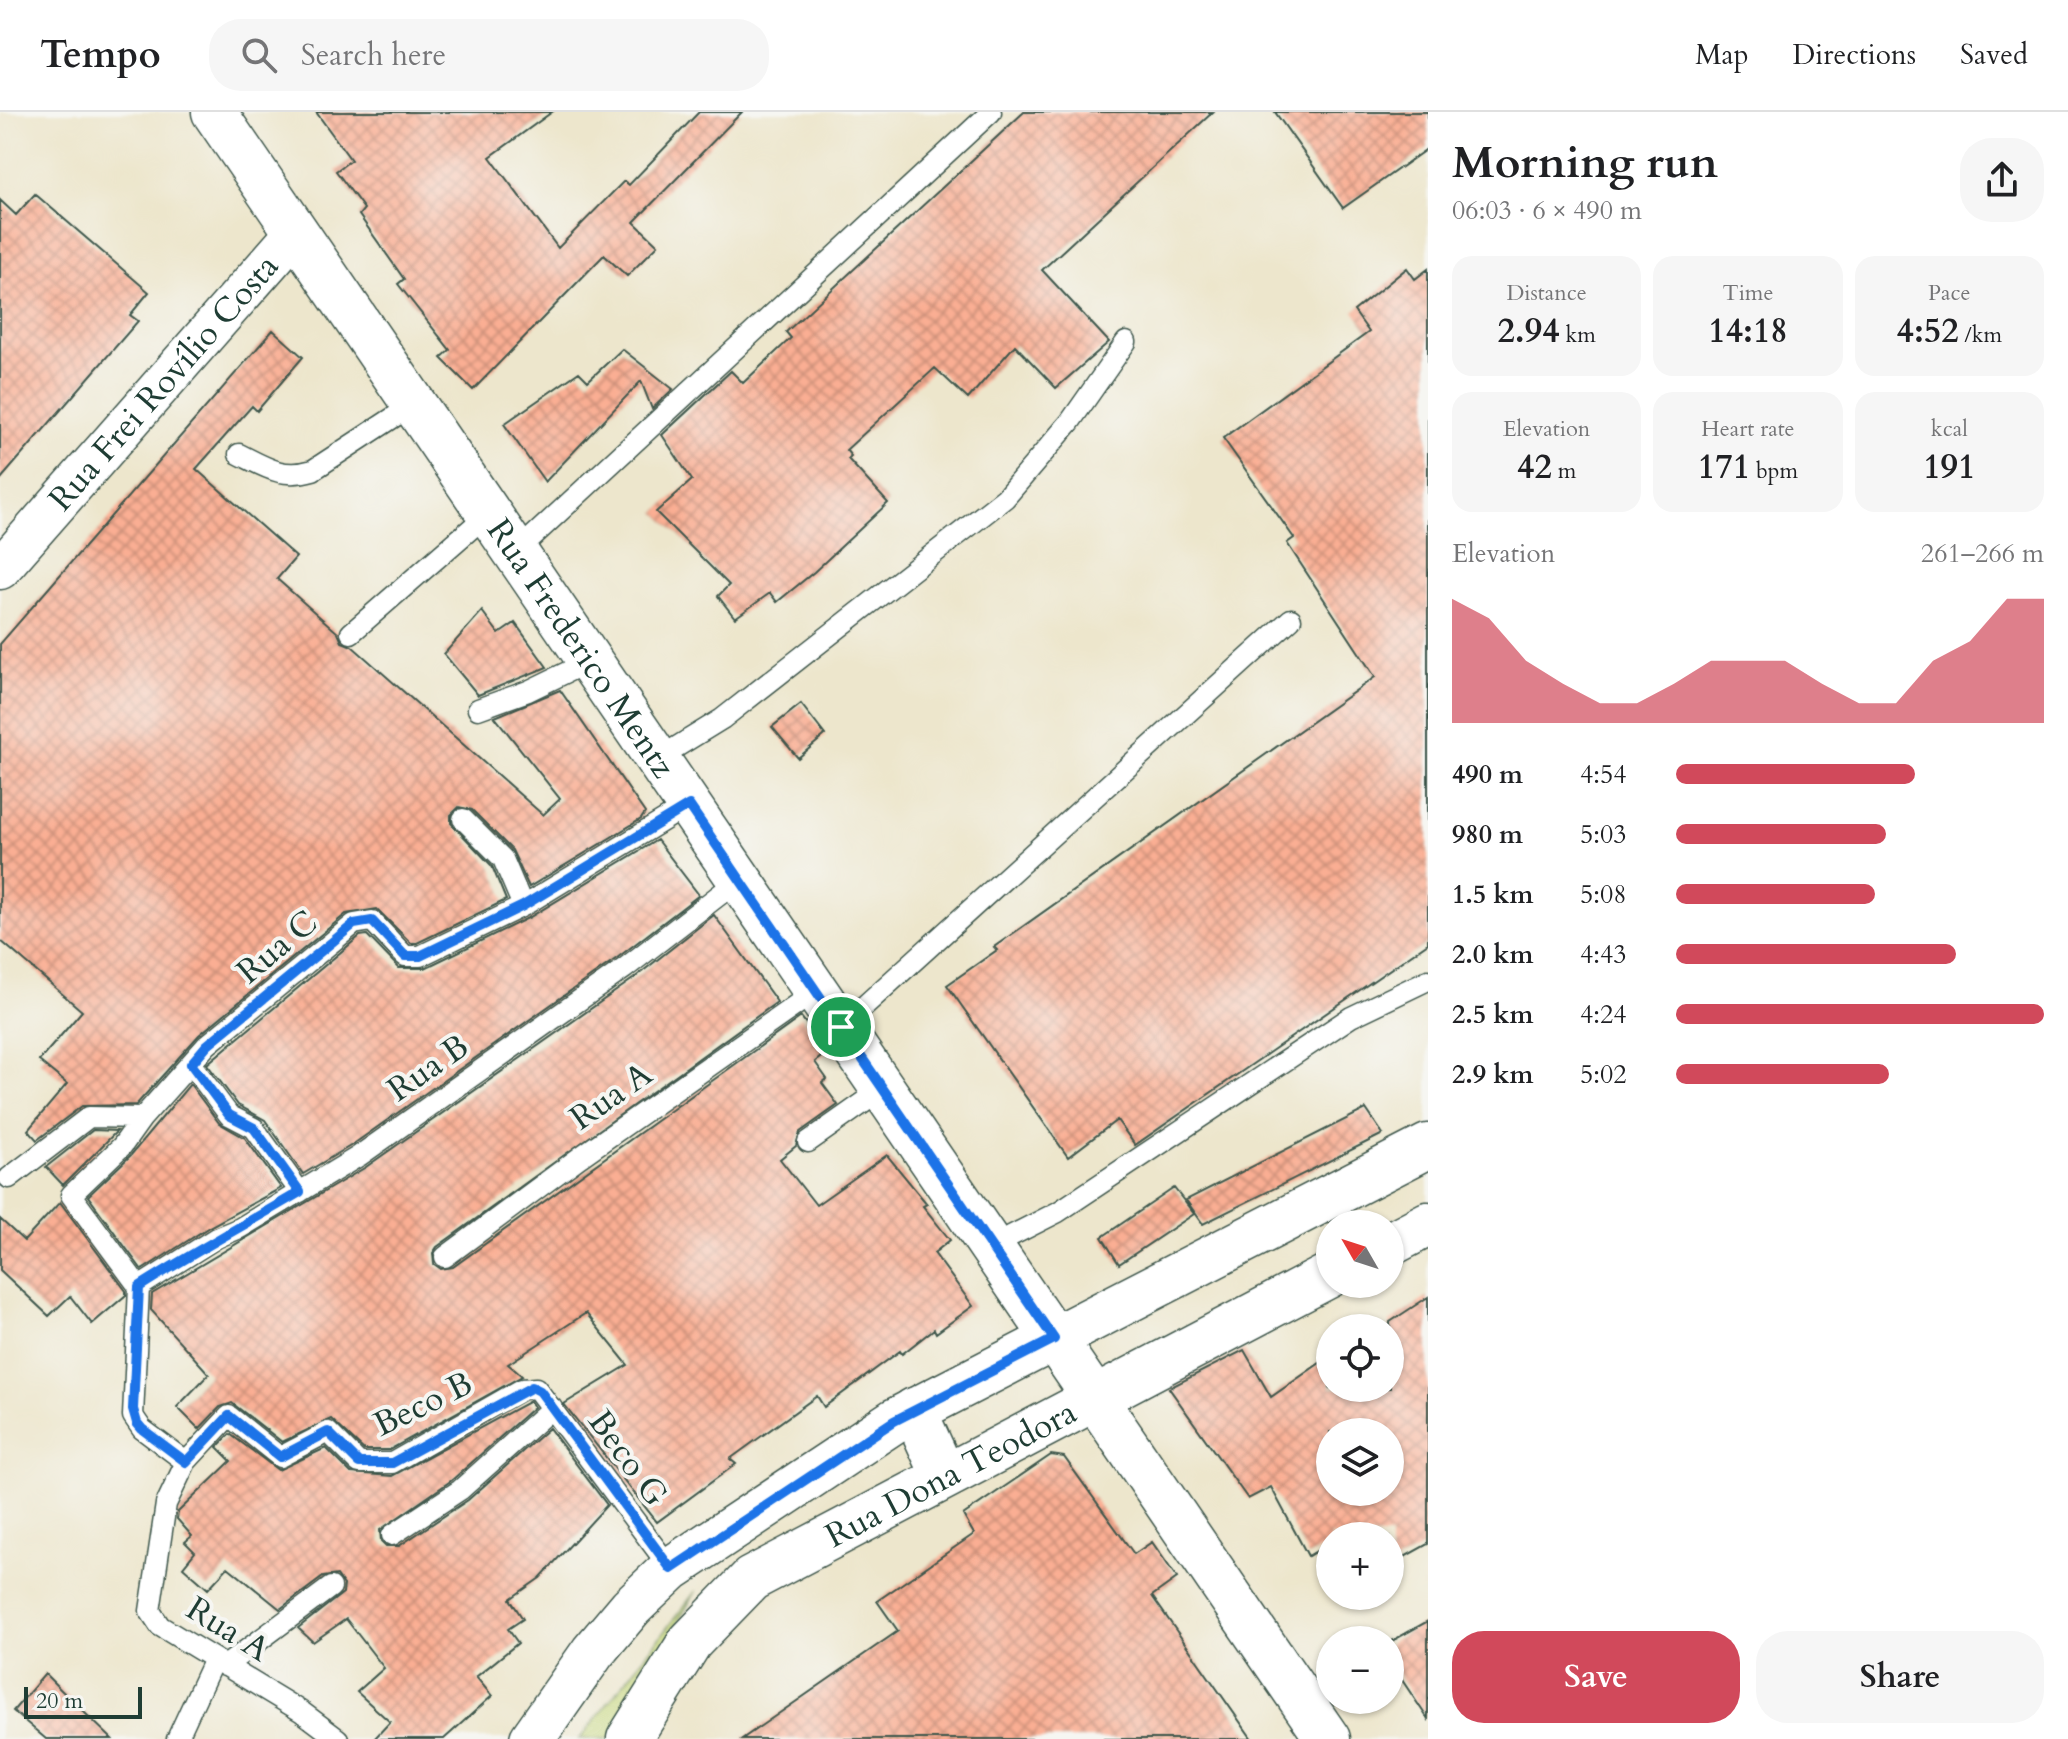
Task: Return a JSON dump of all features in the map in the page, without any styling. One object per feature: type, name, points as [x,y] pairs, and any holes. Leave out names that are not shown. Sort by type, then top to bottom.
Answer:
[{"type":"main road","name":"Rua Frederico Mentz","points":[[214,112],[1328,1739]]},
{"type":"main road","name":"Rua Dona Teodora","points":[[532,1739],[593,1652],[631,1607],[671,1569],[914,1410],[1428,1146]]},
{"type":"main road","points":[[1404,1237],[1428,1224]]},
{"type":"main road","name":"Rua Dona Teodora","points":[[629,1739],[690,1642],[751,1579],[1316,1282]]},
{"type":"main road","points":[[914,1410],[944,1476]]},
{"type":"street","name":"Rua Frei Rovílio Costa","points":[[0,569],[296,232]]},
{"type":"lane","points":[[516,552],[991,112]]},
{"type":"lane","points":[[657,759],[722,719],[1005,498],[1070,422],[1126,342]]},
{"type":"lane","points":[[239,454],[275,471],[294,475],[313,470],[414,404]]},
{"type":"lane","points":[[351,633],[489,513]]},
{"type":"lane","points":[[841,1027],[1291,619]]},
{"type":"lane","points":[[478,709],[528,691],[590,661]]},
{"type":"lane","name":"Rua C","points":[[139,1287],[71,1195],[122,1146],[142,1118],[207,1045],[354,924],[372,921],[399,951],[413,958],[523,906],[689,805]]},
{"type":"lane","points":[[463,819],[503,859],[523,906]]},
{"type":"lane","name":"Rua B","points":[[139,1287],[216,1238],[240,1228],[359,1156],[625,968],[740,879]]},
{"type":"lane","points":[[991,1246],[1058,1212],[1351,1017],[1428,980]]},
{"type":"lane","name":"Rua A","points":[[445,1257],[580,1157],[816,991]]},
{"type":"lane","points":[[191,1064],[229,1115],[254,1128],[300,1192]]},
{"type":"lane","points":[[808,1142],[883,1089]]},
{"type":"lane","points":[[9,1178],[89,1117],[142,1118]]},
{"type":"lane","points":[[139,1287],[133,1416],[142,1429],[186,1462]]},
{"type":"lane","name":"Beco G","points":[[532,1387],[552,1408],[671,1569]]},
{"type":"lane","name":"Beco B","points":[[229,1416],[280,1457],[328,1432],[359,1463],[392,1463],[532,1387]]},
{"type":"lane","points":[[392,1535],[460,1490],[552,1408]]},
{"type":"lane","name":"Rua A","points":[[229,1416],[186,1462],[166,1504],[150,1611],[160,1626],[338,1739]]},
{"type":"lane","points":[[177,1739],[220,1662],[331,1587]]},
{"type":"green space","points":[[696,1591],[611,1739],[580,1739]]},
{"type":"building","points":[[316,112],[552,112],[490,157],[558,248],[624,181],[629,185],[699,112],[742,112],[634,222],[658,245],[627,276],[604,255],[473,390],[441,358],[450,350],[398,284],[404,279],[359,215],[364,209],[336,171],[351,160]]},
{"type":"building","points":[[1024,112],[1213,112],[1042,270],[1109,342],[1056,388],[1015,345],[968,399],[935,368],[846,450],[851,456],[848,459],[888,503],[777,602],[770,593],[735,618],[718,596],[729,585],[656,512],[692,480],[662,435],[731,371],[743,383],[791,338],[786,332]]},
{"type":"building","points":[[1275,112],[1428,112],[1428,148],[1343,208]]},
{"type":"building","points":[[35,194],[149,292],[130,315],[138,321],[0,480],[0,200],[16,215]]},
{"type":"building","points":[[1407,268],[1415,279],[1428,269],[1428,943],[1135,1145],[1117,1120],[1068,1157],[947,985],[997,950],[994,947],[1375,677],[1287,543],[1294,538],[1223,438],[1369,332],[1354,311]]},
{"type":"building","points":[[273,330],[303,357],[257,411],[252,406],[196,469],[296,557],[277,579],[338,633],[342,642],[352,646],[543,815],[560,799],[495,717],[560,690],[645,813],[641,819],[529,887],[512,850],[472,810],[459,807],[451,815],[451,823],[492,866],[506,900],[417,943],[411,943],[377,909],[346,914],[199,1035],[136,1105],[82,1106],[37,1140],[28,1130],[67,1084],[39,1061],[82,1011],[0,940],[0,644]]},
{"type":"building","points":[[622,349],[673,389],[652,409],[641,381],[545,482],[504,424],[579,372],[588,381]]},
{"type":"building","points":[[482,611],[499,634],[515,623],[547,667],[478,695],[444,654]]},
{"type":"building","points":[[801,704],[825,735],[798,758],[772,727]]},
{"type":"building","points":[[657,840],[699,895],[617,958],[352,1145],[303,1174],[265,1120],[238,1105],[207,1064],[360,936],[367,935],[399,968],[425,968],[530,917]]},
{"type":"building","points":[[714,915],[777,1002],[437,1247],[433,1253],[434,1264],[441,1269],[453,1267],[801,1017],[827,1052],[815,1062],[827,1079],[822,1083],[838,1105],[800,1132],[796,1146],[780,1159],[816,1205],[887,1155],[927,1204],[923,1206],[950,1240],[934,1253],[973,1306],[936,1333],[934,1329],[902,1354],[900,1351],[824,1407],[817,1396],[730,1459],[736,1464],[657,1522],[564,1404],[628,1365],[586,1313],[508,1364],[522,1376],[389,1450],[364,1450],[331,1419],[282,1442],[232,1403],[220,1407],[199,1429],[177,1407],[209,1374],[151,1310],[152,1294],[366,1167],[633,979]]},
{"type":"building","points":[[190,1084],[219,1123],[245,1138],[281,1188],[209,1227],[142,1270],[88,1196],[131,1155]]},
{"type":"building","points":[[1366,1109],[1383,1134],[1203,1224],[1186,1200]]},
{"type":"building","points":[[93,1130],[117,1131],[63,1185],[46,1167]]},
{"type":"building","points":[[1174,1188],[1194,1214],[1119,1264],[1102,1237]]},
{"type":"building","points":[[60,1202],[126,1291],[126,1295],[92,1324],[70,1296],[49,1316],[0,1270],[0,1219],[24,1241]]},
{"type":"building","points":[[1428,1297],[1428,1544],[1404,1557],[1404,1522],[1316,1522],[1316,1551],[1308,1556],[1271,1487],[1248,1499],[1169,1388],[1244,1350],[1271,1397],[1316,1366],[1316,1402],[1404,1402],[1402,1314]]},
{"type":"building","points":[[530,1401],[534,1407],[452,1480],[380,1530],[381,1541],[386,1546],[399,1546],[468,1500],[549,1428],[607,1505],[540,1578],[510,1599],[523,1619],[508,1629],[518,1643],[476,1677],[492,1696],[444,1739],[374,1739],[390,1722],[357,1692],[384,1668],[346,1619],[313,1642],[298,1628],[343,1593],[344,1585],[337,1575],[323,1577],[280,1609],[228,1567],[208,1589],[183,1567],[195,1552],[185,1542],[192,1536],[177,1519],[178,1512],[231,1461],[217,1447],[230,1434],[278,1470],[326,1448],[351,1473],[392,1476]]},
{"type":"building","points":[[1051,1455],[1064,1457],[1134,1554],[1152,1542],[1177,1578],[1152,1596],[1252,1739],[742,1739],[898,1631],[877,1601],[974,1534],[963,1515]]},
{"type":"building","points":[[1428,1621],[1428,1719],[1404,1683],[1404,1634]]},
{"type":"building","points":[[45,1674],[112,1739],[46,1739],[13,1711]]},
{"type":"route","points":[[689,805],[841,1027],[1054,1339],[894,1421],[671,1569],[536,1388],[522,1389],[392,1463],[359,1463],[328,1432],[280,1457],[229,1416],[186,1462],[142,1429],[133,1416],[139,1287],[216,1238],[240,1228],[300,1192],[254,1128],[229,1115],[191,1064],[207,1045],[354,924],[372,921],[405,956],[420,956],[523,906],[689,805]]}]
